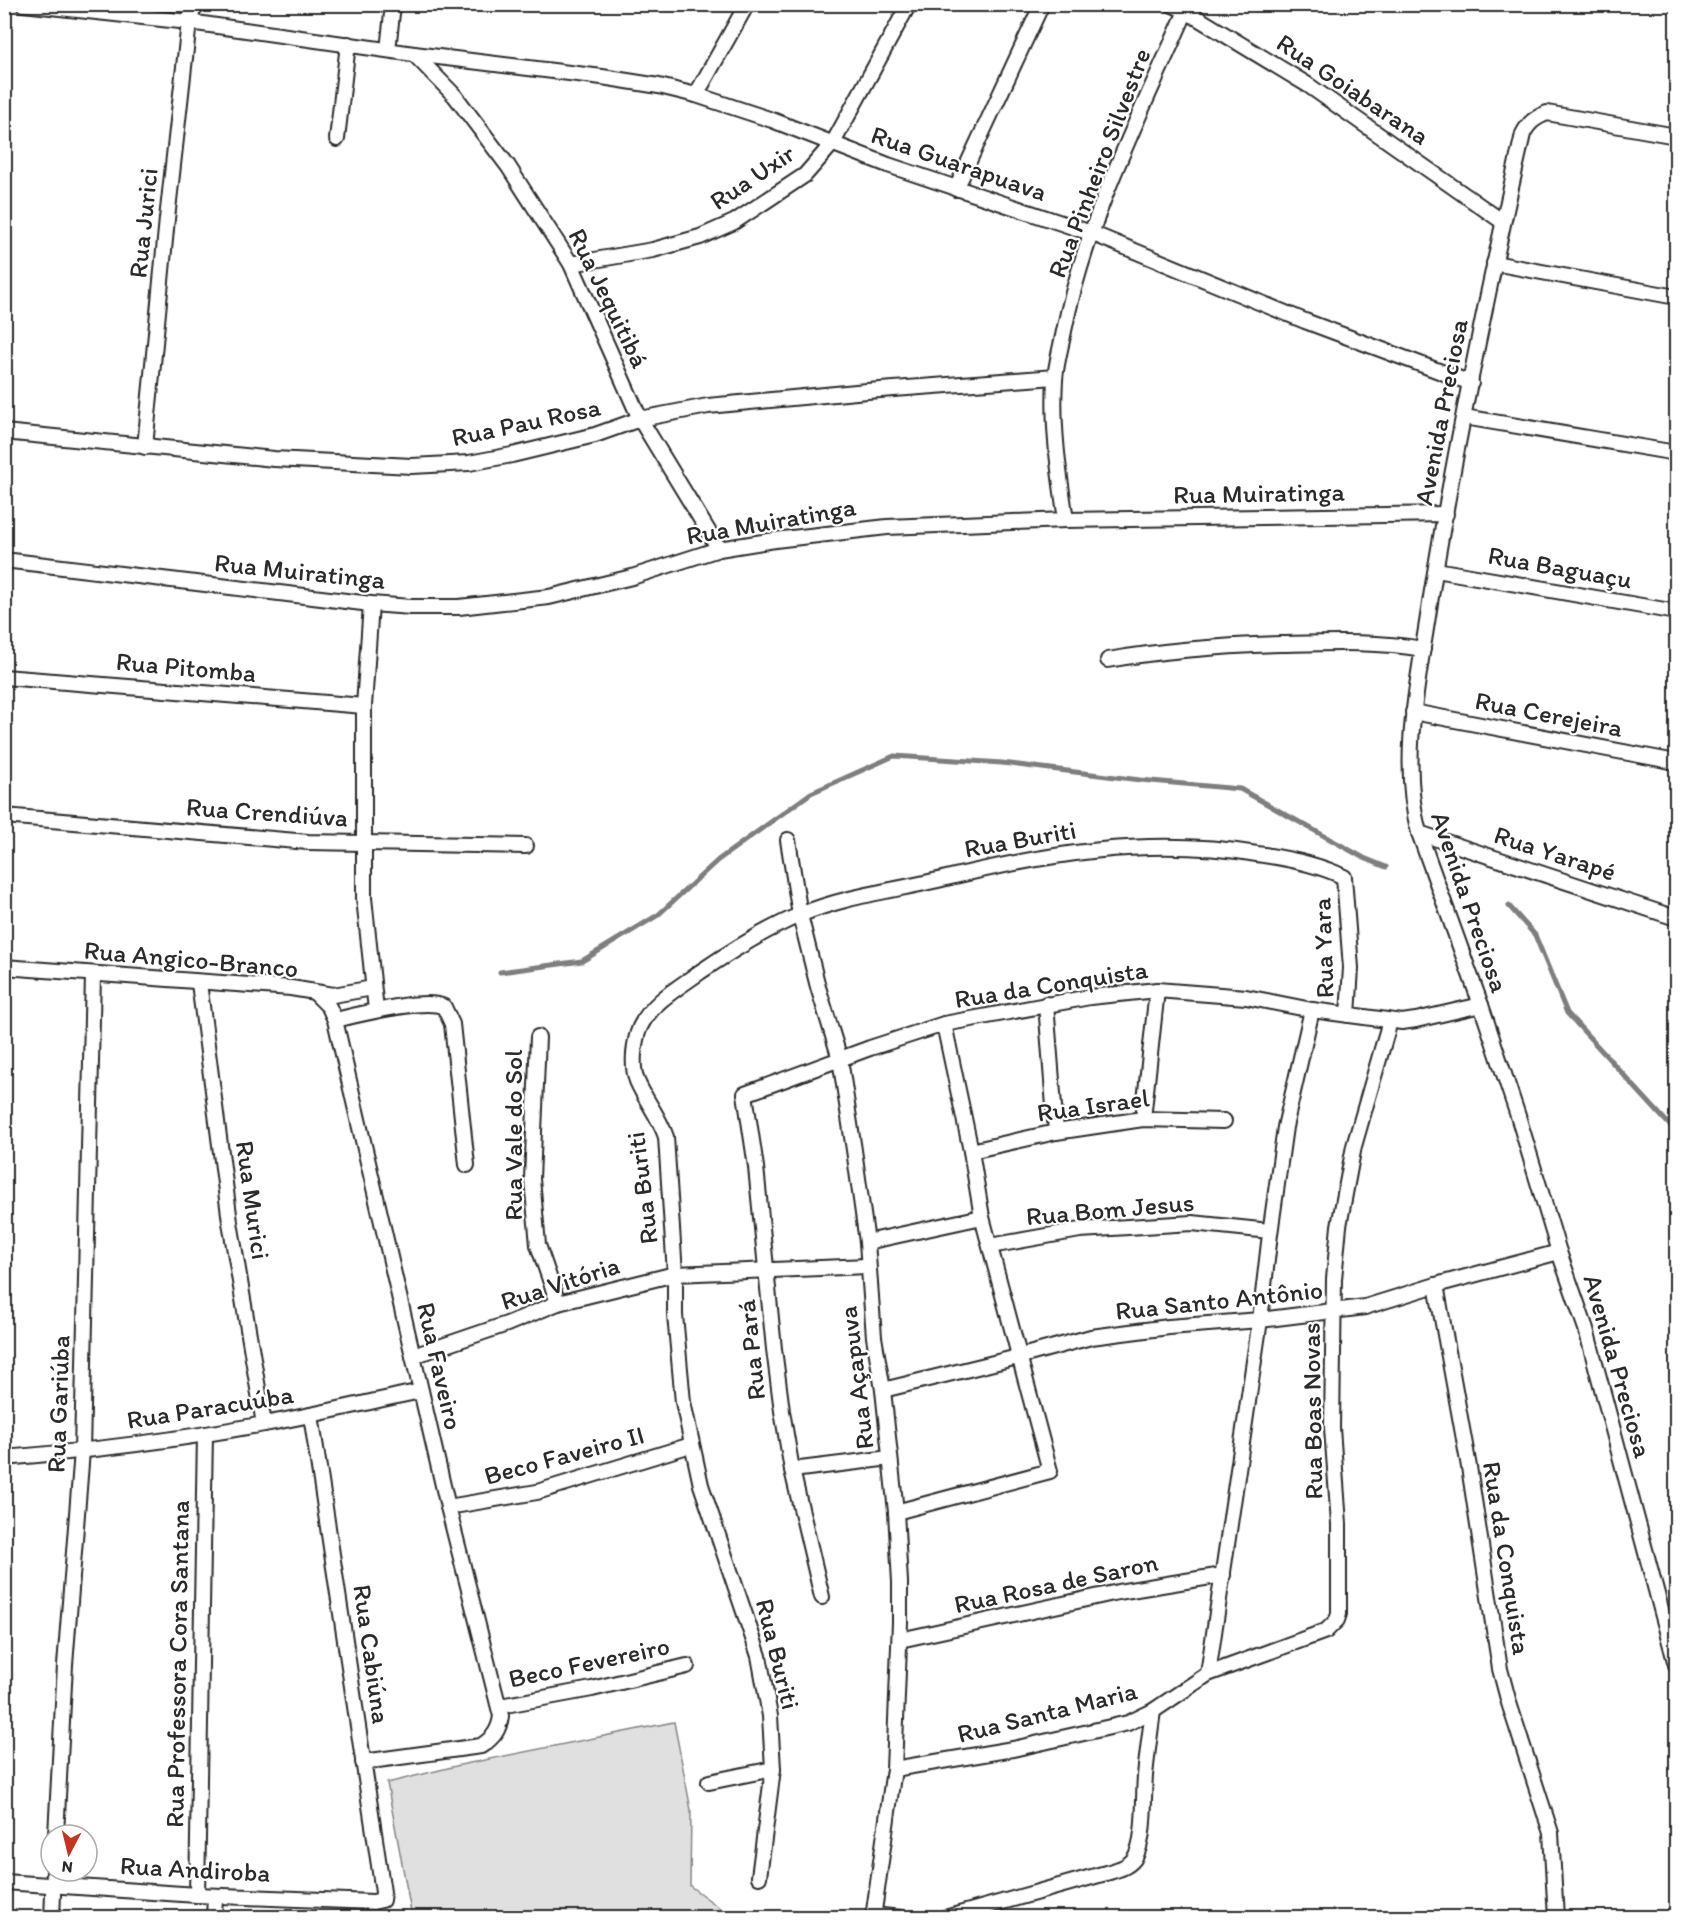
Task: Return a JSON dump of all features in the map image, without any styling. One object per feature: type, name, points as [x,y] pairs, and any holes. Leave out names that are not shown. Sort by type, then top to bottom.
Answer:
[{"type":"street","name":"Rua Guarapuava","points":[[23,4],[189,22],[414,54],[602,77],[659,86],[696,95],[772,120],[956,189],[1091,233],[1305,321],[1471,383]]},
{"type":"street","name":"Rua Jurici","points":[[145,447],[166,219],[189,22],[195,4]]},
{"type":"street","points":[[388,50],[393,4]]},
{"type":"street","points":[[696,95],[747,4]]},
{"type":"street","name":"Rua Uxir","points":[[571,264],[653,250],[700,237],[734,222],[805,175],[833,143],[909,4]]},
{"type":"street","points":[[956,189],[1042,4]]},
{"type":"street","name":"Rua Goiabarana","points":[[1171,4],[1187,8],[1308,85],[1503,222]]},
{"type":"street","name":"Rua Pinheiro Silvestre","points":[[1066,520],[1057,459],[1054,416],[1055,377],[1069,306],[1091,233],[1187,8]]},
{"type":"street","points":[[338,139],[348,44]]},
{"type":"street","name":"Rua Jequitibá","points":[[414,54],[455,96],[508,166],[571,264],[640,419],[719,549]]},
{"type":"street","name":"Avenida Preciosa","points":[[1677,136],[1547,113],[1528,124],[1523,134],[1494,263],[1446,514],[1413,712],[1410,757],[1412,809],[1419,833],[1481,1005],[1588,1339],[1677,1665]]},
{"type":"street","points":[[1494,263],[1677,297]]},
{"type":"street","name":"Rua Pau Rosa","points":[[4,432],[274,459],[412,466],[469,463],[512,455],[595,435],[640,419],[708,406],[1055,377]]},
{"type":"street","points":[[1464,417],[1677,453]]},
{"type":"street","name":"Rua Muiratinga","points":[[4,560],[371,604],[459,607],[549,597],[622,579],[719,549],[887,527],[1066,520],[1446,514]]},
{"type":"street","name":"Rua Baguaçu","points":[[1436,570],[1677,612]]},
{"type":"street","points":[[371,604],[364,706],[364,843],[365,911],[376,1010]]},
{"type":"street","points":[[1108,660],[1210,647],[1316,643],[1389,643],[1423,649]]},
{"type":"street","name":"Rua Pitomba","points":[[4,677],[364,706]]},
{"type":"street","name":"Rua Cerejeira","points":[[1413,712],[1677,762]]},
{"type":"street","name":"Rua Crendiúva","points":[[4,816],[308,842],[526,846]]},
{"type":"street","name":"Rua Yarapé","points":[[1419,833],[1677,918]]},
{"type":"street","name":"Rua Açapuva","points":[[788,840],[800,915],[818,987],[840,1059],[867,1242],[874,1337],[883,1390],[896,1512],[900,1582],[900,1640],[894,1768],[873,1916]]},
{"type":"street","name":"Rua Buriti","points":[[759,1877],[774,1769],[770,1716],[759,1656],[746,1612],[715,1530],[691,1444],[678,1359],[666,1137],[637,1080],[634,1069],[640,1027],[656,1004],[674,990],[729,954],[800,915],[860,895],[976,870],[1051,855],[1109,848],[1185,846],[1218,848],[1285,858],[1336,873],[1345,880]]},
{"type":"street","name":"Rua Yara","points":[[1345,880],[1351,968],[1348,1015]]},
{"type":"street","name":"Rua Angico-Branco","points":[[4,967],[291,988],[333,995],[373,988]]},
{"type":"street","name":"Rua Gariúba","points":[[57,1823],[65,1665],[82,1451],[93,975]]},
{"type":"street","name":"Rua Murici","points":[[199,983],[230,1222],[264,1424]]},
{"type":"street","points":[[1143,1119],[1158,990]]},
{"type":"street","name":"Rua da Conquista","points":[[745,1094],[944,1024],[1090,997],[1158,990],[1246,997],[1312,1010],[1390,1021],[1416,1020],[1481,1005]]},
{"type":"street","name":"Rua Faveiro","points":[[315,993],[329,1007],[335,1020],[448,1507],[500,1706],[500,1726],[494,1738],[481,1746],[363,1762]]},
{"type":"street","points":[[335,1020],[376,1010],[430,1003],[444,1007],[452,1024],[467,1166]]},
{"type":"street","points":[[1046,1004],[1056,1132]]},
{"type":"street","points":[[1208,1674],[1260,1320],[1285,1127],[1312,1010]]},
{"type":"street","name":"Rua Boas Novas","points":[[1334,1624],[1340,1614],[1339,1524],[1332,1428],[1334,1279],[1339,1226],[1350,1169],[1370,1085],[1390,1021]]},
{"type":"street","points":[[896,1512],[1050,1471],[982,1218],[971,1151],[944,1024]]},
{"type":"street","name":"Rua Vale do Sol","points":[[538,1037],[532,1179],[538,1245],[558,1303]]},
{"type":"street","name":"Rua Pará","points":[[745,1094],[756,1167],[774,1349],[792,1470],[822,1598]]},
{"type":"street","name":"Rua Israel","points":[[971,1151],[1056,1132],[1143,1119],[1224,1121]]},
{"type":"street","points":[[867,1242],[982,1218]]},
{"type":"street","name":"Rua Bom Jesus","points":[[990,1246],[1080,1230],[1192,1223],[1270,1231]]},
{"type":"street","name":"Rua Santo Antônio","points":[[883,1390],[1018,1358],[1091,1337],[1365,1307],[1436,1285],[1559,1252]]},
{"type":"street","name":"Rua Vitória","points":[[413,1356],[507,1324],[558,1303],[675,1274],[868,1266]]},
{"type":"street","name":"Rua da Conquista","points":[[1436,1285],[1469,1467],[1500,1669],[1551,1833],[1556,1917]]},
{"type":"street","name":"Rua Paracuúba","points":[[4,1458],[82,1451],[205,1434],[311,1415],[421,1391]]},
{"type":"street","name":"Rua Cabiúna","points":[[311,1415],[345,1629],[383,1892],[382,1900]]},
{"type":"street","name":"Rua Professora Cora Santana","points":[[196,1895],[205,1434]]},
{"type":"street","name":"Beco Faveiro II","points":[[448,1507],[537,1492],[691,1444]]},
{"type":"street","points":[[792,1470],[890,1458]]},
{"type":"street","name":"Rua Rosa de Saron","points":[[900,1640],[1118,1592],[1223,1575]]},
{"type":"street","name":"Rua Santa Maria","points":[[894,1768],[1013,1749],[1128,1723],[1153,1711],[1208,1674],[1316,1635],[1326,1631],[1334,1624]]},
{"type":"street","name":"Beco Fevereiro","points":[[500,1706],[592,1689],[687,1666]]},
{"type":"street","points":[[945,1917],[1106,1874],[1126,1866],[1138,1849],[1153,1711]]},
{"type":"street","points":[[710,1782],[774,1769]]},
{"type":"street","name":"Rua Andiroba","points":[[4,1882],[39,1879]]},
{"type":"street","points":[[52,1917],[53,1883]]},
{"type":"street","name":"Rua Andiroba","points":[[95,1883],[196,1895],[373,1902],[382,1900]]},
{"type":"street","points":[[214,1917],[215,1896]]},
{"type":"street","points":[[873,1916],[902,1917]]},
{"type":"shaded area","points":[[674,1722],[691,1810],[690,1886],[732,1917],[412,1917],[387,1783],[460,1765]]},
{"type":"waterway","points":[[500,972],[582,961],[658,915],[718,860],[811,793],[894,756],[1002,763],[1140,780],[1240,789],[1364,858],[1386,867]]},
{"type":"waterway","points":[[1509,906],[1535,935],[1567,1013],[1676,1132]]}]
